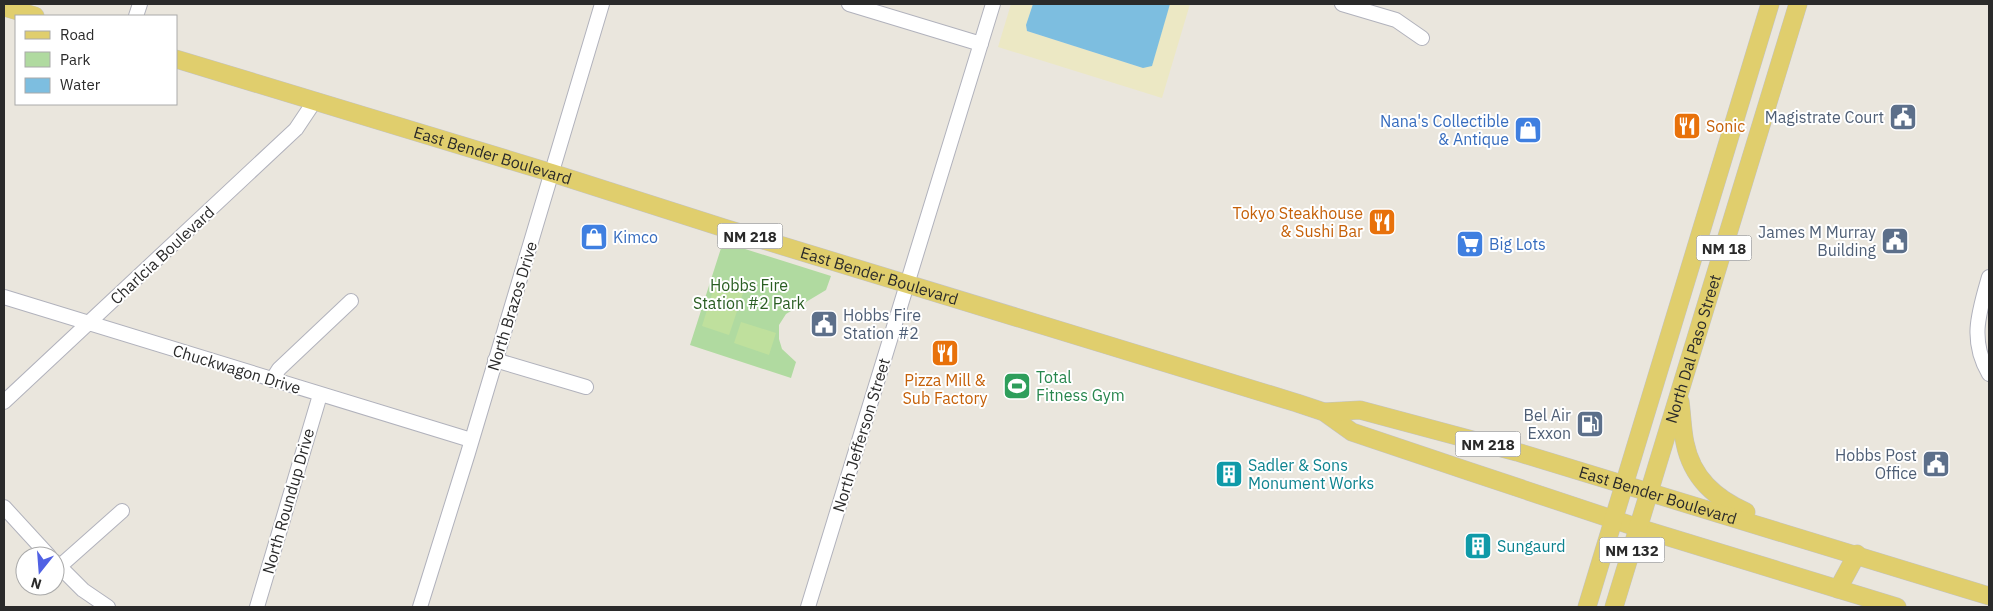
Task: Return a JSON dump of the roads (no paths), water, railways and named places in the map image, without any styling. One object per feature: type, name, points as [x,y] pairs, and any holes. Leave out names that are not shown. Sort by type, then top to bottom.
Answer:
[{"type":"main road","name":"North Dal Paso Street","points":[[1586,607],[1770,4]]},
{"type":"main road","name":"North Dal Paso Street","points":[[1614,607],[1798,4]]},
{"type":"main road","points":[[4,7],[32,15]]},
{"type":"main road","name":"East Bender Boulevard","points":[[178,60],[552,173],[1324,412],[1352,432],[1613,520],[1897,607]]},
{"type":"main road","points":[[1679,395],[1685,444],[1697,474],[1712,493],[1727,504],[1748,514],[1761,526]]},
{"type":"main road","name":"East Bender Boulevard","points":[[1324,412],[1360,410],[1517,452],[1857,554],[1989,596]]},
{"type":"main road","points":[[1838,589],[1857,554]]},
{"type":"street","name":"North Brazos Drive","points":[[420,607],[602,4]]},
{"type":"street","points":[[849,4],[981,44]]},
{"type":"street","name":"North Jefferson Street","points":[[808,607],[994,4]]},
{"type":"street","points":[[1342,4],[1396,20],[1422,38]]},
{"type":"street","name":"Charlcia Boulevard","points":[[4,402],[296,129],[314,102]]},
{"type":"street","points":[[1989,277],[1978,313],[1977,334],[1979,352],[1989,374]]},
{"type":"street","name":"Chuckwagon Drive","points":[[4,297],[471,440]]},
{"type":"street","points":[[272,380],[279,369],[351,301]]},
{"type":"street","points":[[495,360],[586,387]]},
{"type":"street","name":"North Roundup Drive","points":[[257,607],[320,395]]},
{"type":"street","points":[[4,507],[40,546]]},
{"type":"street","points":[[65,558],[122,511]]},
{"type":"street","points":[[65,573],[83,590],[108,607]]},
{"type":"water","points":[[1033,4],[1170,4],[1152,66],[1143,68],[1027,31],[1026,25]]},
{"type":"place","name":"Magistrate Court","points":[[1903,117]]},
{"type":"place","name":"Sonic","points":[[1687,126]]},
{"type":"place","name":"Nana's Collectible & Antique","points":[[1528,130]]},
{"type":"place","name":"Tokyo Steakhouse & Sushi Bar","points":[[1382,222]]},
{"type":"place","name":"Kimco","points":[[594,237]]},
{"type":"place","name":"James M Murray Building","points":[[1895,241]]},
{"type":"place","name":"Big Lots","points":[[1470,244]]},
{"type":"place","name":"Hobbs Fire Station #2","points":[[824,324]]},
{"type":"place","name":"Pizza Mill & Sub Factory","points":[[945,353]]},
{"type":"place","name":"Total Fitness Gym","points":[[1017,386]]},
{"type":"place","name":"Bel Air Exxon","points":[[1590,424]]},
{"type":"place","name":"Hobbs Post Office","points":[[1936,464]]},
{"type":"place","name":"Sadler & Sons Monument Works","points":[[1229,474]]},
{"type":"place","name":"Sungaurd","points":[[1478,546]]},
{"type":"park label","name":"Hobbs Fire Station #2 Park","points":[[749,294]]}]
